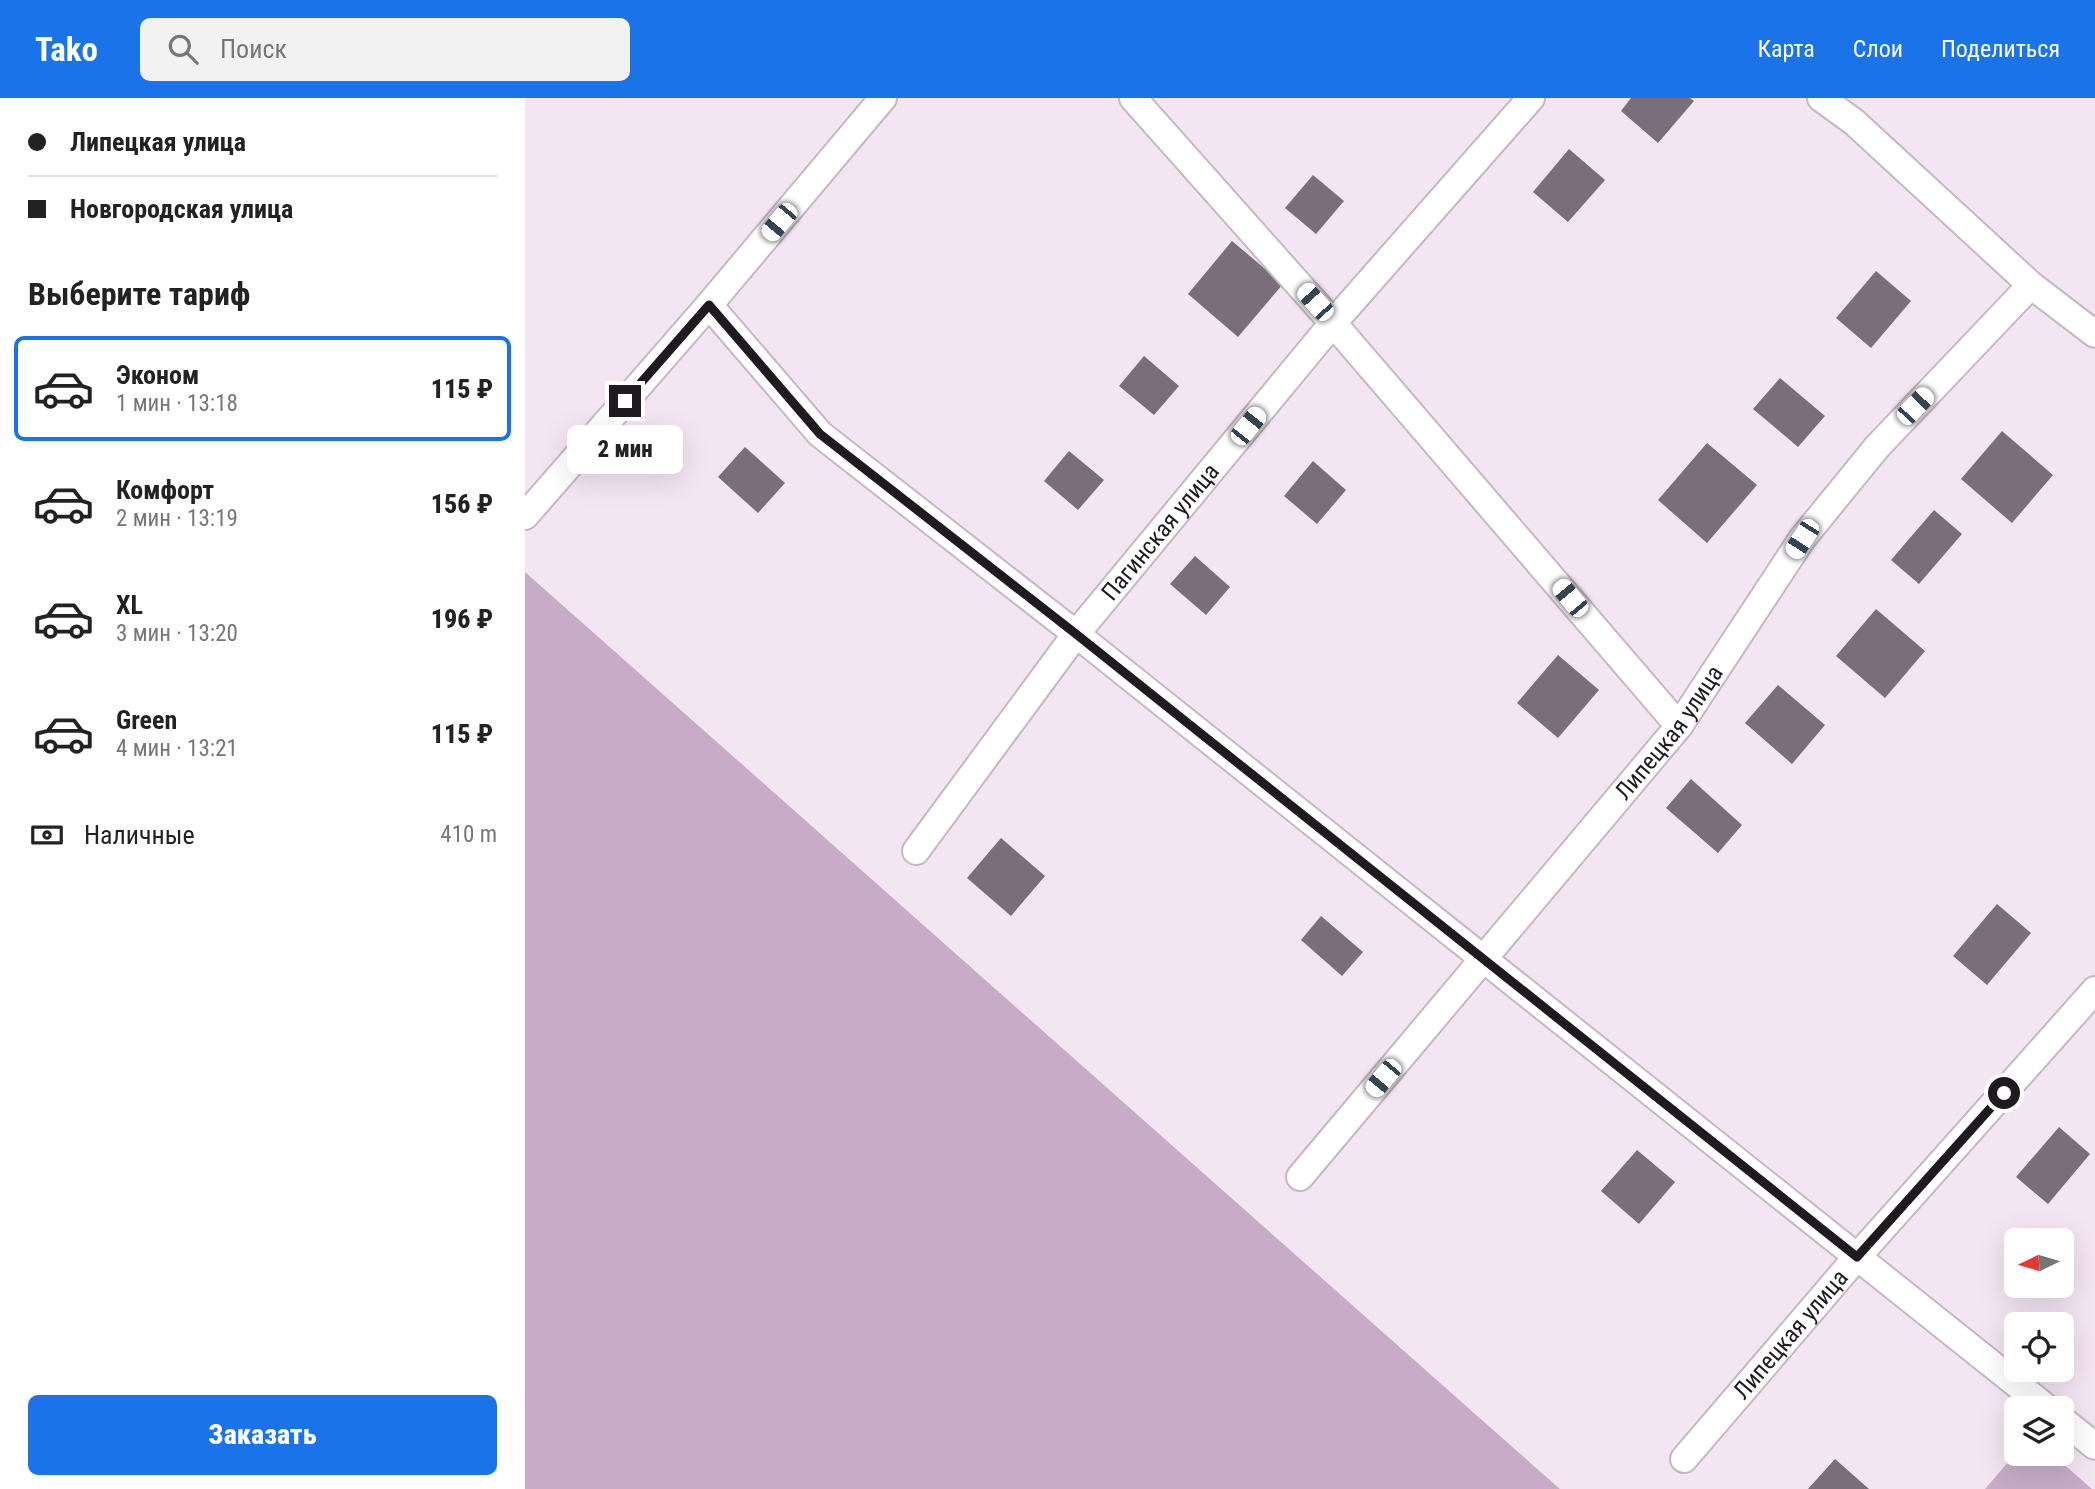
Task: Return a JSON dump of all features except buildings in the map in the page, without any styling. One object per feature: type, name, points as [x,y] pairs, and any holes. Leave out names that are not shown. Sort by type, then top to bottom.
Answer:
[{"type":"street","points":[[525,516],[709,305],[883,98]]},
{"type":"street","points":[[1133,98],[1333,323],[1679,726]]},
{"type":"street","name":"Пагинская улица","points":[[916,851],[1076,634],[1333,323],[1531,98]]},
{"type":"street","points":[[1821,98],[1854,122],[2031,285],[2095,334]]},
{"type":"street","name":"Липецкая улица","points":[[1300,1177],[1679,726],[1802,539],[1877,447],[2031,285]]},
{"type":"street","points":[[709,305],[820,434],[1076,634],[2032,1396]]},
{"type":"street","name":"Липецкая улица","points":[[1683,1460],[1857,1257],[2095,990]]},
{"type":"street","points":[[2074,1429],[2095,1446]]},
{"type":"shaded area","points":[[525,572],[1483,1421],[1560,1489],[525,1489]]},
{"type":"shaded area","points":[[2005,1466],[2066,1466],[2092,1489],[1985,1489]]},
{"type":"route","points":[[625,401],[709,305],[820,434],[1076,634],[1857,1257],[2004,1093]]}]
